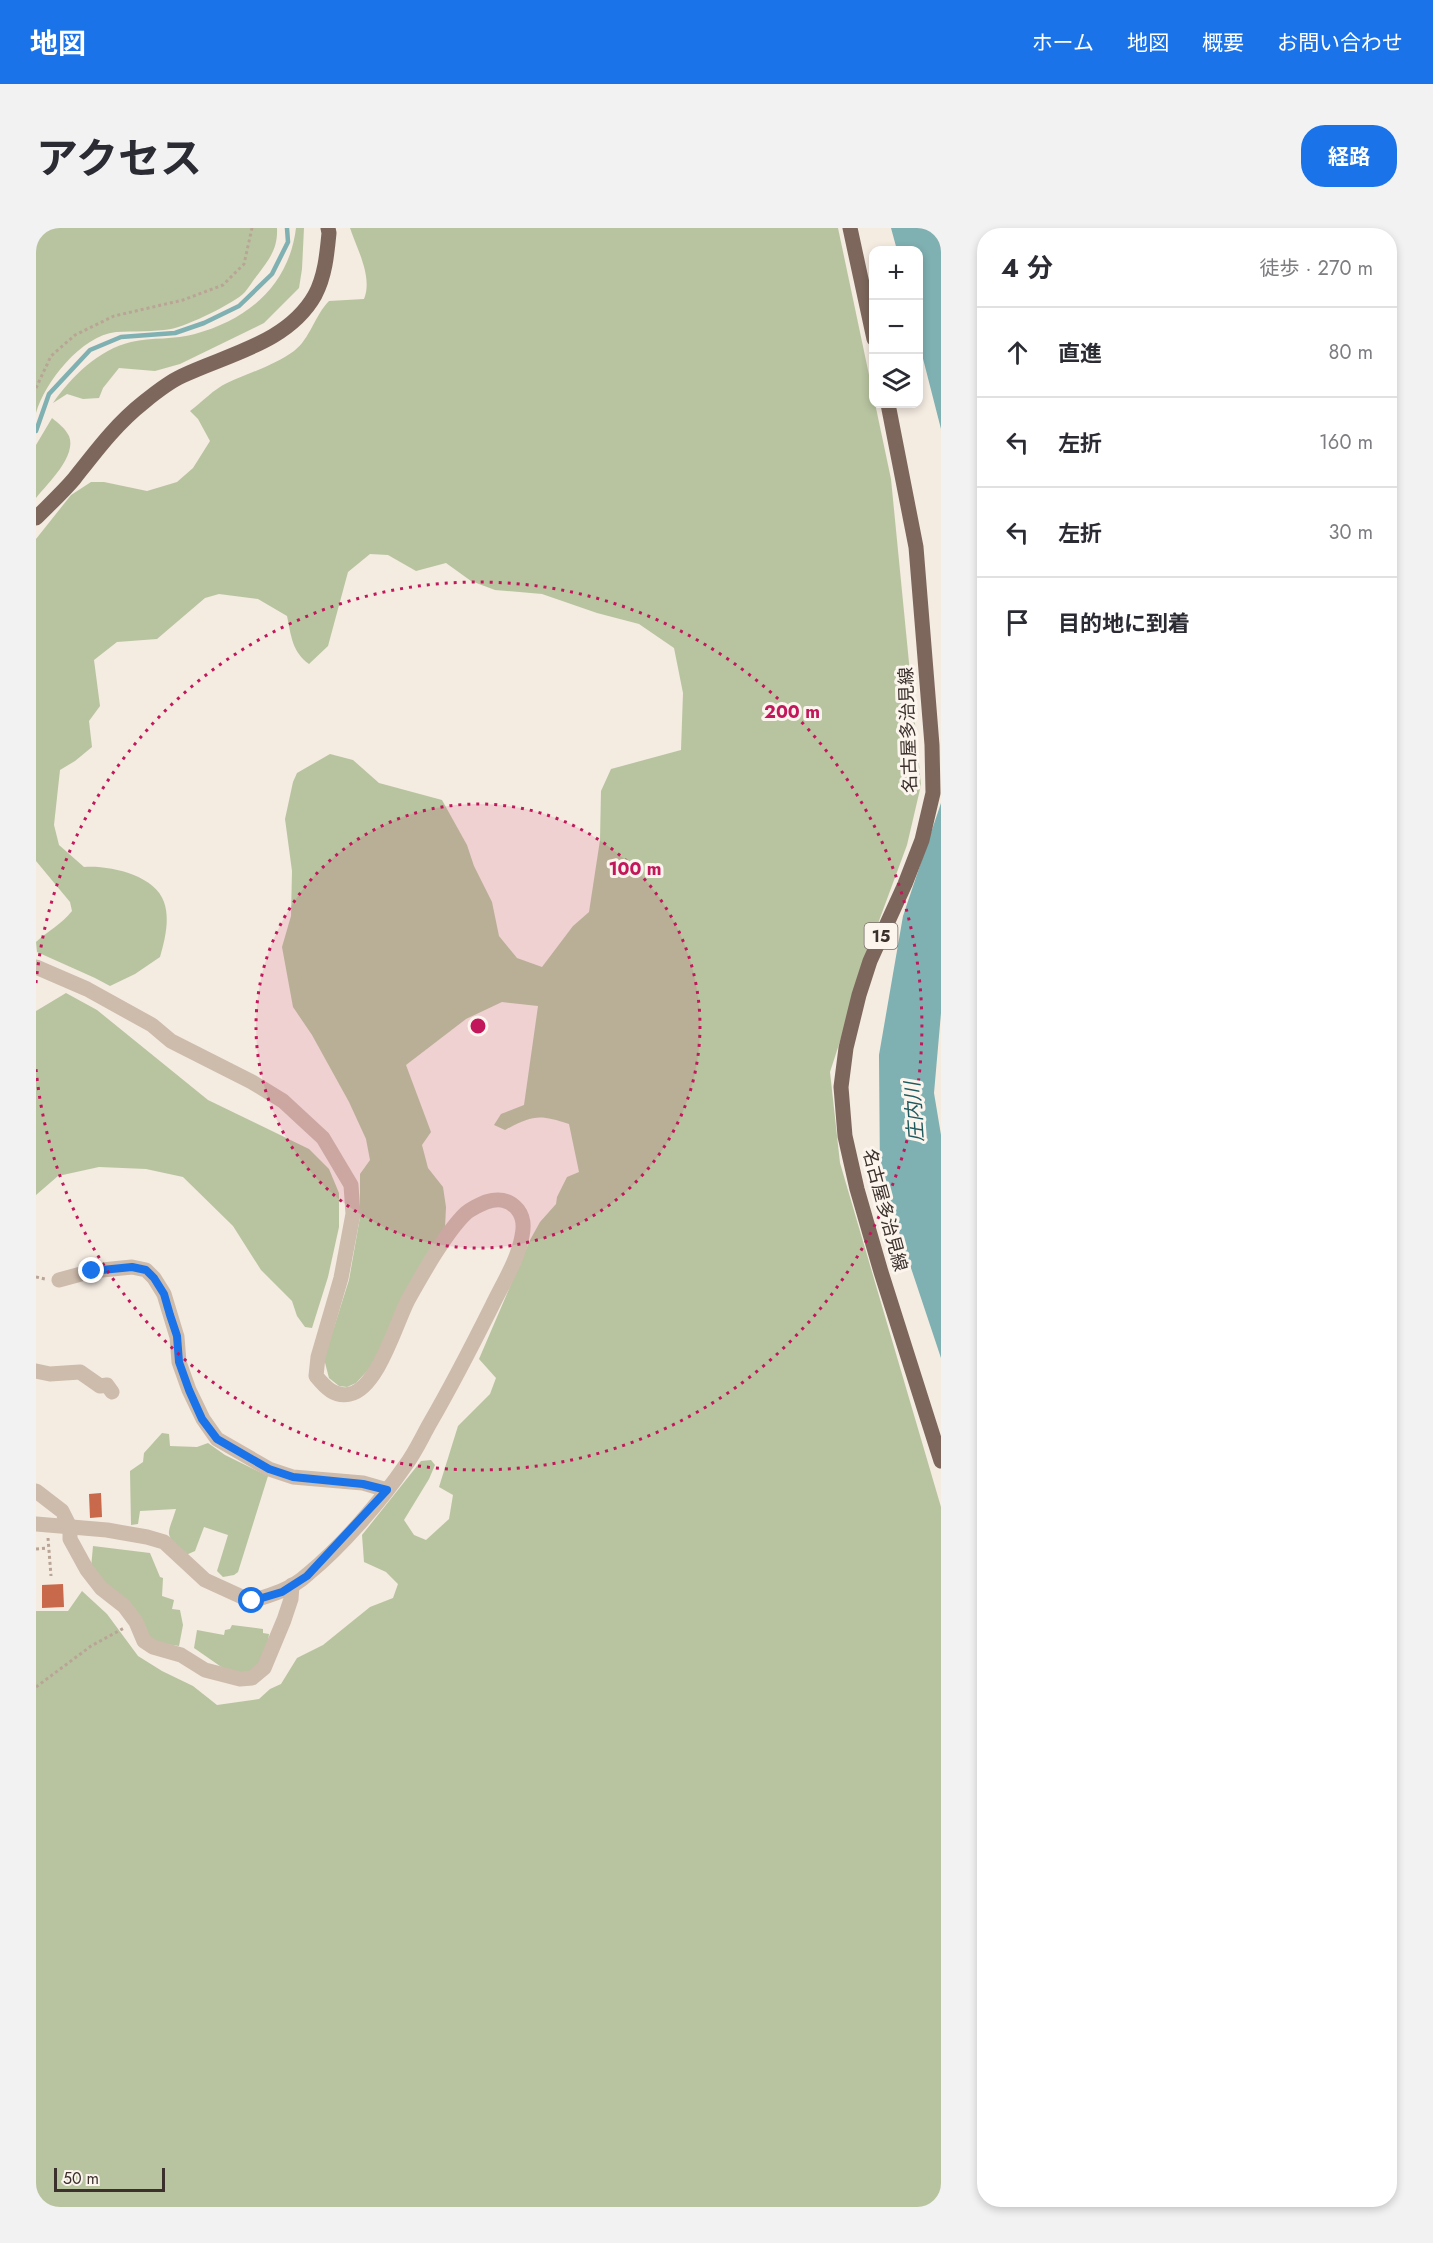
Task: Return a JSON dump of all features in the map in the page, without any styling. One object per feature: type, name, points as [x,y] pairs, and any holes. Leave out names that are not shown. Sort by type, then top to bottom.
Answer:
[{"type":"main road","points":[[36,518],[73,480],[96,448],[146,400],[179,377],[267,340],[292,324],[316,293],[325,266],[328,228]]},
{"type":"main road","points":[[850,228],[869,320]]},
{"type":"main road","name":"名古屋多治見線","points":[[889,408],[916,547],[932,746],[933,794],[922,840],[870,961],[859,995],[846,1048],[841,1087],[845,1136],[857,1189],[941,1461]]},
{"type":"street","points":[[36,967],[87,989],[152,1025],[171,1041],[252,1082],[283,1101],[323,1138],[351,1185],[353,1214],[341,1278],[318,1358],[316,1376],[336,1395],[351,1394],[364,1386],[375,1372],[408,1300],[447,1237],[466,1213],[478,1205],[495,1199],[508,1201],[518,1209],[523,1219],[522,1237],[513,1263],[459,1373],[407,1464],[387,1490],[327,1556],[307,1576],[282,1592],[252,1601],[205,1580],[164,1542],[107,1530],[41,1524]]},
{"type":"street","points":[[59,1280],[92,1271],[132,1267],[146,1270],[164,1294],[177,1336],[179,1362],[189,1390],[202,1419],[217,1439],[269,1469],[293,1477],[363,1484],[387,1490]]},
{"type":"street","points":[[36,1371],[50,1374],[80,1372],[100,1386],[107,1385],[112,1392]]},
{"type":"street","points":[[36,1491],[62,1511],[70,1527],[70,1539],[87,1570],[101,1588],[124,1606],[136,1622],[144,1641],[153,1647],[182,1655],[205,1670],[221,1675],[252,1678],[264,1668],[284,1620],[291,1599],[292,1585]]},
{"type":"path","points":[[36,388],[51,356],[75,335],[114,316],[183,300],[223,285],[244,264],[252,228]]},
{"type":"path","points":[[41,1524],[48,1548],[51,1576]]},
{"type":"path","points":[[36,1549],[48,1548]]},
{"type":"path","points":[[36,1687],[91,1646],[136,1622]]},
{"type":"green space","points":[[36,228],[277,228],[277,235],[270,257],[240,297],[178,327],[157,331],[116,332],[103,335],[90,342],[66,362],[56,375],[47,388],[36,413]]},
{"type":"green space","points":[[296,228],[304,228],[299,288],[264,323],[180,364],[155,371],[119,368],[103,388],[99,398],[83,399],[67,394],[53,403],[77,374],[107,351],[131,342],[195,334],[233,319],[249,309],[275,283],[285,266]]},
{"type":"green space","points":[[350,228],[838,228],[869,375],[869,408],[876,408],[891,479],[921,785],[907,845],[880,918],[830,1072],[840,1163],[941,1507],[941,2207],[36,2207],[36,1611],[68,1611],[82,1591],[107,1614],[138,1656],[193,1686],[217,1705],[259,1699],[270,1689],[281,1684],[297,1658],[323,1645],[370,1607],[393,1598],[398,1584],[386,1572],[364,1562],[362,1535],[421,1461],[431,1460],[435,1465],[404,1520],[414,1535],[426,1540],[449,1519],[453,1495],[439,1487],[458,1426],[490,1394],[496,1378],[479,1359],[530,1240],[540,1222],[556,1204],[567,1177],[579,1172],[569,1124],[536,1118],[523,1121],[505,1130],[494,1125],[501,1114],[524,1105],[538,1006],[502,1002],[466,1019],[406,1065],[431,1132],[422,1145],[428,1168],[443,1187],[446,1207],[445,1228],[370,1368],[356,1383],[347,1387],[339,1386],[329,1378],[324,1359],[349,1280],[360,1217],[360,1174],[370,1160],[366,1139],[349,1102],[312,1035],[293,1007],[282,947],[291,916],[292,871],[285,819],[293,782],[297,773],[330,754],[353,760],[379,783],[442,800],[467,845],[474,866],[492,902],[499,936],[517,958],[542,967],[573,926],[589,912],[600,840],[601,791],[611,769],[681,750],[683,693],[674,648],[639,624],[597,613],[542,594],[495,590],[471,581],[446,563],[416,571],[388,555],[370,554],[348,572],[328,646],[309,664],[296,649],[287,616],[258,599],[219,594],[205,598],[157,639],[117,642],[94,660],[100,706],[89,721],[92,747],[60,770],[54,825],[59,845],[84,867],[106,868],[130,874],[151,885],[159,893],[167,915],[160,957],[135,974],[110,986],[37,952],[36,942],[72,911],[70,902],[36,861],[36,539],[71,495],[91,482],[104,482],[147,491],[177,482],[193,468],[210,441],[198,419],[190,411],[222,386],[270,365],[294,351],[300,346],[329,301],[364,299],[367,282]]},
{"type":"green space","points":[[52,418],[69,436],[69,452],[60,469],[36,498],[36,445]]},
{"type":"green space","points":[[66,993],[97,1010],[208,1100],[309,1149],[329,1169],[339,1193],[339,1227],[328,1277],[312,1328],[305,1327],[297,1316],[292,1301],[261,1270],[233,1226],[183,1177],[146,1169],[99,1167],[58,1176],[36,1195],[36,1011]]},
{"type":"green space","points":[[162,1433],[169,1434],[170,1446],[197,1447],[208,1443],[225,1455],[268,1476],[238,1572],[234,1575],[223,1577],[217,1571],[228,1535],[204,1527],[195,1551],[186,1555],[173,1542],[169,1530],[176,1509],[140,1511],[138,1524],[131,1525],[130,1471],[143,1462],[144,1453]]},
{"type":"green space","points":[[93,1546],[150,1553],[160,1577],[163,1578],[162,1596],[174,1600],[172,1609],[180,1610],[183,1625],[179,1646],[152,1642],[91,1568]]},
{"type":"green space","points":[[232,1625],[263,1629],[263,1633],[269,1634],[266,1656],[251,1674],[230,1673],[194,1648],[197,1630],[224,1635],[225,1630],[230,1629]]},
{"type":"water","points":[[891,228],[941,228],[941,429],[923,359],[923,246],[896,246]]},
{"type":"water","name":"庄内川","points":[[941,803],[941,1013],[934,1093],[941,1135],[941,1358],[880,1175],[879,1055],[903,916]]},
{"type":"building","points":[[101,1493],[102,1517],[90,1518],[89,1494]]},
{"type":"building","points":[[63,1584],[64,1607],[42,1608],[42,1585]]},
{"type":"waterway","points":[[36,431],[49,394],[90,350],[121,337],[175,333],[204,323],[239,306],[272,274],[288,242],[287,228]]},
{"type":"route","points":[[92,1271],[132,1267],[146,1270],[154,1278],[164,1294],[177,1336],[179,1362],[189,1390],[202,1419],[217,1439],[269,1469],[293,1477],[363,1484],[387,1490],[307,1576],[282,1592],[252,1601]]}]
